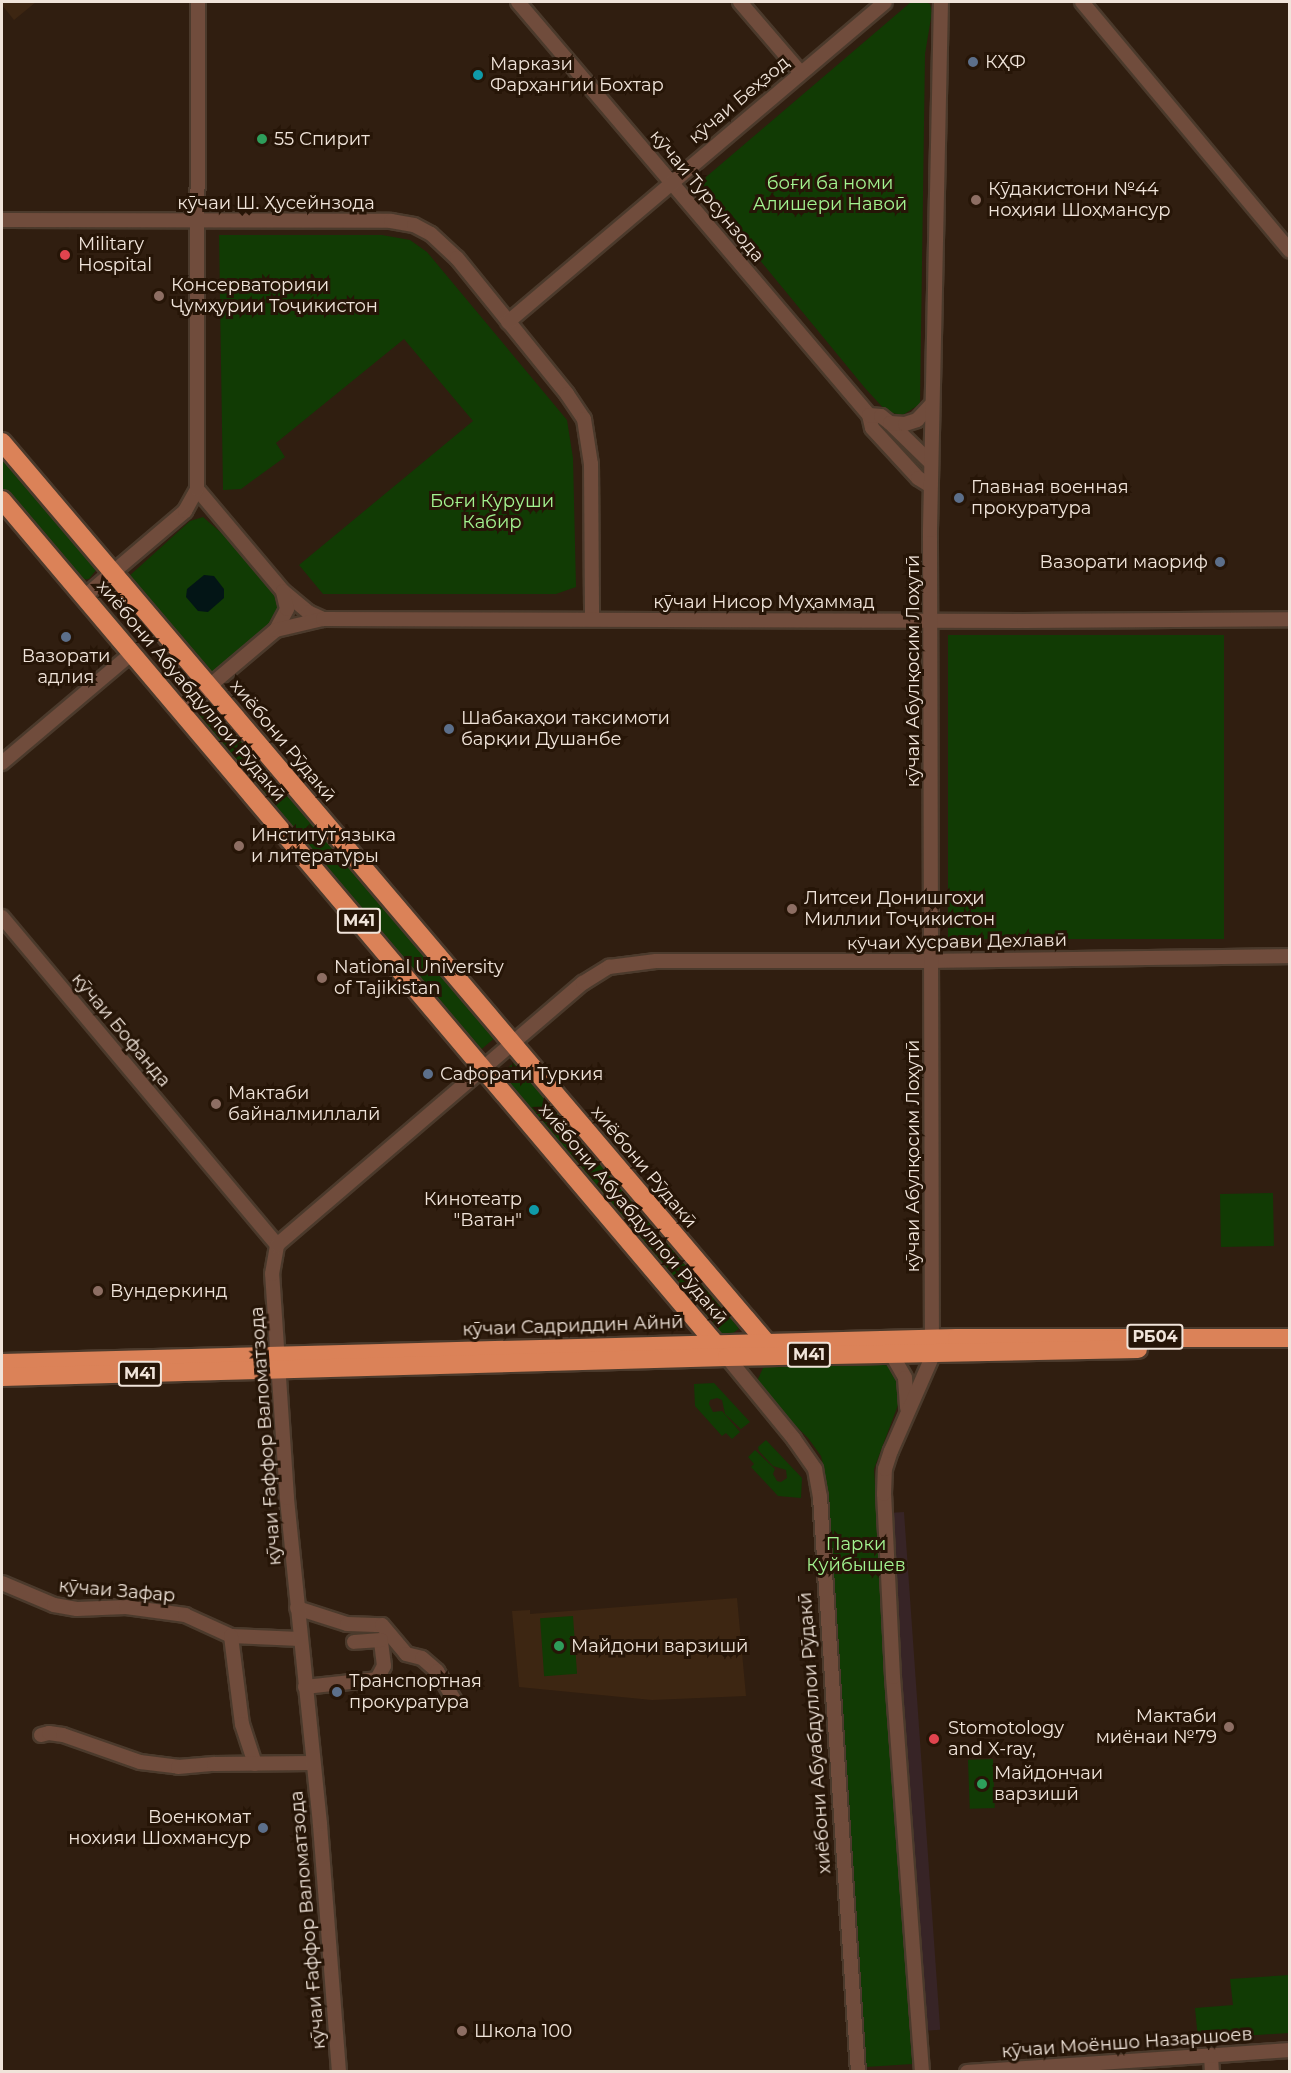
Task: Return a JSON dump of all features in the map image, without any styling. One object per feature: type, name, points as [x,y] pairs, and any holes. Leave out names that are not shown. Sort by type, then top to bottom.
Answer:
[{"type":"highway","name":"хиёбони Рӯдакӣ","points":[[2,442],[766,1342]]},
{"type":"highway","name":"хиёбони Абуабдуллои Рӯдакӣ","points":[[2,500],[721,1350]]},
{"type":"highway","name":"кӯчаи Садриддин Айнӣ","points":[[2,1370],[721,1350],[1290,1338]]},
{"type":"highway","name":"кӯчаи Садриддин Айнӣ","points":[[721,1350],[766,1342],[886,1347]]},
{"type":"highway","name":"кӯчаи Садриддин Айнӣ","points":[[1021,1344],[1290,1348]]},
{"type":"street","points":[[185,511],[198,489],[198,2]]},
{"type":"street","name":"кӯчаи Турсунзода","points":[[518,2],[869,415],[872,428],[918,478],[931,486]]},
{"type":"street","points":[[740,2],[800,72]]},
{"type":"street","name":"кӯчаи Беҳзод","points":[[508,322],[885,2]]},
{"type":"street","points":[[1082,2],[1290,251]]},
{"type":"street","name":"кӯчаи Абулқосим Лоҳутӣ","points":[[932,1346],[931,463],[937,5]]},
{"type":"street","name":"кӯчаи Ш. Ҳусейнзода","points":[[2,220],[385,221],[414,225],[431,234],[446,247],[572,401],[587,428],[592,474],[592,620]]},
{"type":"street","points":[[890,423],[904,424],[917,420],[932,404]]},
{"type":"street","name":"кӯчаи Турсунзода","points":[[869,415],[881,416],[931,463]]},
{"type":"street","points":[[198,489],[283,591],[308,612],[323,619]]},
{"type":"street","points":[[84,597],[185,511],[197,506],[211,507]]},
{"type":"street","points":[[276,630],[287,609],[283,591]]},
{"type":"street","name":"кӯчаи Нисор Муҳаммад","points":[[180,711],[276,630],[323,619],[1290,618]]},
{"type":"street","points":[[2,763],[132,653]]},
{"type":"street","name":"кӯчаи Бофанда","points":[[2,917],[277,1245]]},
{"type":"street","name":"кӯчаи Хусрави Дехлавӣ","points":[[513,1044],[589,978],[609,967],[625,964],[656,961],[931,962],[1290,957]]},
{"type":"street","points":[[277,1245],[513,1044]]},
{"type":"street","name":"кӯчаи Ғаффор Валоматзода","points":[[277,1245],[272,1274],[297,1608],[313,1763],[339,2072]]},
{"type":"street","points":[[922,2072],[893,1677],[884,1494],[885,1469],[907,1410],[925,1377],[932,1346]]},
{"type":"street","points":[[886,1347],[905,1378],[907,1410]]},
{"type":"street","name":"хиёбони Абуабдуллои Рӯдакӣ","points":[[721,1350],[794,1439],[814,1469],[820,1497],[858,2072]]},
{"type":"street","name":"кӯчаи Зафар","points":[[2,1583],[54,1605],[77,1609],[126,1607],[184,1615],[231,1636],[300,1639]]},
{"type":"street","points":[[297,1608],[347,1624],[382,1625],[406,1654],[422,1658],[437,1671],[454,1701]]},
{"type":"street","points":[[231,1636],[242,1724],[255,1764]]},
{"type":"street","points":[[305,1687],[377,1679],[384,1666],[381,1640],[354,1642]]},
{"type":"street","points":[[41,1735],[63,1735],[140,1762],[178,1767],[313,1763]]},
{"type":"street","name":"кӯчаи Моёншо Назаршоев","points":[[967,2072],[1095,2061],[1290,2050]]},
{"type":"street","points":[[1211,2055],[1212,2072]]},
{"type":"shaded area","points":[[2,2],[36,2],[14,20]]},
{"type":"shaded area","points":[[204,575],[214,576],[224,589],[224,598],[208,612],[198,611],[186,597],[187,589]]},
{"type":"shaded area","points":[[904,1512],[940,2030],[925,2031],[889,1513]]},
{"type":"shaded area","points":[[737,1598],[746,1696],[652,1700],[519,1687],[512,1611],[530,1610],[530,1614]]},
{"type":"green space","name":"боғи ба номи Алишери Навоӣ","points":[[911,2],[930,4],[932,12],[925,54],[920,404],[903,415],[887,412],[865,388],[703,191],[703,184],[706,177]]},
{"type":"green space","name":"Боғи Куруши Кабир","points":[[219,235],[382,235],[410,240],[427,252],[567,420],[573,458],[576,587],[556,594],[323,594],[299,565],[473,421],[404,339],[276,443],[285,457],[241,489],[223,490]]},
{"type":"green space","points":[[2,449],[96,562],[96,570],[89,579],[81,580],[77,577],[2,488]]},
{"type":"green space","points":[[203,517],[248,556],[280,595],[281,606],[274,627],[211,676],[127,578],[190,521]]},
{"type":"green space","points":[[948,635],[1224,635],[1224,939],[948,939]]},
{"type":"green space","points":[[215,701],[497,1037],[479,1051],[197,716]]},
{"type":"green space","points":[[520,1058],[739,1328],[719,1345],[500,1074]]},
{"type":"green space","points":[[1273,1193],[1274,1246],[1221,1247],[1220,1194]]},
{"type":"green space","name":"Парки Куйбышев","points":[[872,1363],[889,1366],[898,1381],[901,1397],[874,1469],[912,2064],[866,2067],[824,1469],[821,1456],[808,1438],[765,1395],[758,1386],[758,1379],[763,1368],[771,1364]]},
{"type":"green space","points":[[714,1383],[750,1422],[741,1429],[725,1414],[722,1400],[717,1398],[710,1400],[709,1404],[713,1412],[722,1411],[740,1432],[732,1439],[726,1433],[722,1436],[695,1406],[694,1384]]},
{"type":"green space","points":[[766,1440],[802,1478],[801,1498],[778,1496],[751,1467],[754,1464],[748,1457],[755,1450],[775,1469],[773,1474],[777,1481],[781,1482],[787,1478],[786,1470],[773,1466],[759,1451],[758,1447]]},
{"type":"green space","name":"Майдони варзишӣ","points":[[573,1616],[577,1674],[544,1676],[540,1618]]},
{"type":"green space","name":"Майдончаи варзишӣ","points":[[993,1759],[995,1808],[970,1809],[968,1760]]},
{"type":"green space","points":[[1289,1975],[1289,2033],[1198,2039],[1195,2008],[1233,2005],[1230,1979]]},
{"type":"place","name":"КҲФ","points":[[973,62]]},
{"type":"place","name":"Маркази Фарҳангии Бохтар","points":[[478,75]]},
{"type":"place","name":"55 Спирит","points":[[262,139]]},
{"type":"place","name":"Кӯдакистони №44 ноҳияи Шоҳмансур","points":[[976,200]]},
{"type":"place","name":"Military Hospital","points":[[65,255]]},
{"type":"place","name":"Консерваторияи Ҷумҳурии Тоҷикистон","points":[[159,296]]},
{"type":"place","name":"Главная военная прокуратура","points":[[959,498]]},
{"type":"place","name":"Вазорати маориф","points":[[1220,562]]},
{"type":"place","name":"Вазорати адлия","points":[[66,637]]},
{"type":"place","name":"Шабакаҳои таксимоти барқии Душанбе","points":[[449,729]]},
{"type":"place","name":"Институт языка и литературы","points":[[239,846]]},
{"type":"place","name":"Литсеи Донишгоҳи Миллии Тоҷикистон","points":[[792,909]]},
{"type":"place","name":"National University of Tajikistan","points":[[322,978]]},
{"type":"place","name":"Сафорати Туркия","points":[[428,1074]]},
{"type":"place","name":"Мактаби байналмиллалӣ","points":[[216,1104]]},
{"type":"place","name":"Кинотеатр \"Ватан\"","points":[[534,1210]]},
{"type":"place","name":"Вундеркинд","points":[[98,1291]]},
{"type":"place","name":"Майдони варзишӣ","points":[[559,1646]]},
{"type":"place","name":"Транспортная прокуратура","points":[[337,1692]]},
{"type":"place","name":"Мактаби миёнаи №79","points":[[1229,1727]]},
{"type":"place","name":"Stomotology and X-ray,","points":[[934,1739]]},
{"type":"place","name":"Майдончаи варзишӣ","points":[[982,1784]]},
{"type":"place","name":"Военкомат нохияи Шохмансур","points":[[263,1828]]},
{"type":"place","name":"Школа 100","points":[[462,2031]]}]
